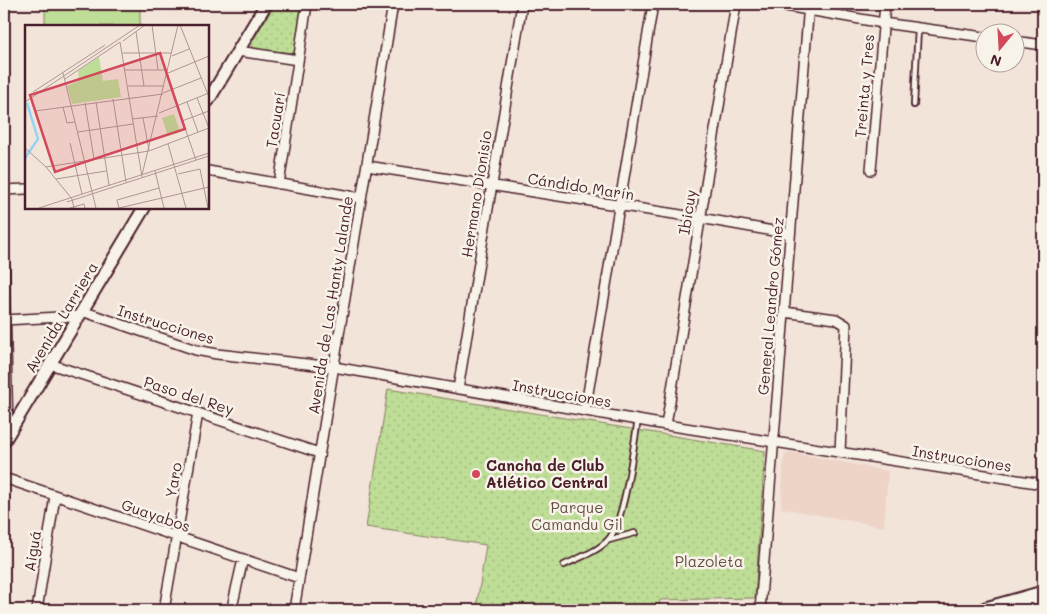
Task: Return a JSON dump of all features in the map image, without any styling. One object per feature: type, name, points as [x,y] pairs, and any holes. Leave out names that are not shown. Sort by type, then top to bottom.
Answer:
[{"type":"highway","points":[[986,610],[1043,594]]},
{"type":"street","points":[[209,99],[266,4]]},
{"type":"street","name":"Tacuarí","points":[[279,184],[307,4]]},
{"type":"street","name":"Avenida de Las Hanty Lalande","points":[[294,610],[393,4]]},
{"type":"street","name":"Hermano Dionisio","points":[[458,389],[522,4]]},
{"type":"street","points":[[585,411],[653,4]]},
{"type":"street","name":"Ibicuy","points":[[666,425],[736,4]]},
{"type":"street","points":[[774,4],[809,6],[883,23],[974,36]]},
{"type":"street","name":"Treinta y Tres","points":[[870,170],[885,4]]},
{"type":"street","name":"General Leandro Gómez","points":[[760,610],[809,6]]},
{"type":"street","points":[[1024,42],[1043,45]]},
{"type":"street","points":[[238,51],[298,60]]},
{"type":"street","name":"Cándido Marín","points":[[367,166],[700,218],[790,234]]},
{"type":"street","points":[[209,171],[361,198]]},
{"type":"street","points":[[4,190],[25,189]]},
{"type":"street","name":"Avenida Larriera","points":[[6,438],[143,209]]},
{"type":"street","points":[[4,261],[6,438]]},
{"type":"street","points":[[784,312],[836,319],[846,325],[840,452]]},
{"type":"street","name":"Instrucciones","points":[[4,320],[80,314],[196,350],[217,354],[334,367],[666,425],[773,440],[1043,484]]},
{"type":"street","name":"Paso del Rey","points":[[50,364],[319,453]]},
{"type":"street","name":"Yaro","points":[[164,610],[198,413]]},
{"type":"street","name":"Guayabos","points":[[4,478],[299,578]]},
{"type":"street","name":"Aiguá","points":[[36,610],[54,496]]},
{"type":"street","points":[[233,603],[243,559]]},
{"type":"lane","points":[[914,105],[918,28]]},
{"type":"lane","points":[[608,540],[619,520],[638,420]]},
{"type":"lane","points":[[564,565],[593,551],[608,540],[635,533]]},
{"type":"shaded area","points":[[789,452],[888,471],[884,527],[781,508],[784,456]]},
{"type":"green space","points":[[45,4],[140,4],[140,25],[45,25]]},
{"type":"green space","points":[[275,4],[303,4],[294,53],[255,49],[252,46],[252,42]]},
{"type":"green space","name":"Parque Camandu Gil","points":[[388,389],[765,451],[755,598],[660,600],[658,610],[476,610],[486,545],[366,527]]},
{"type":"place","name":"Cancha de Club Atlético Central","points":[[476,474]]},
{"type":"park label","name":"Plazoleta","points":[[709,561]]}]
